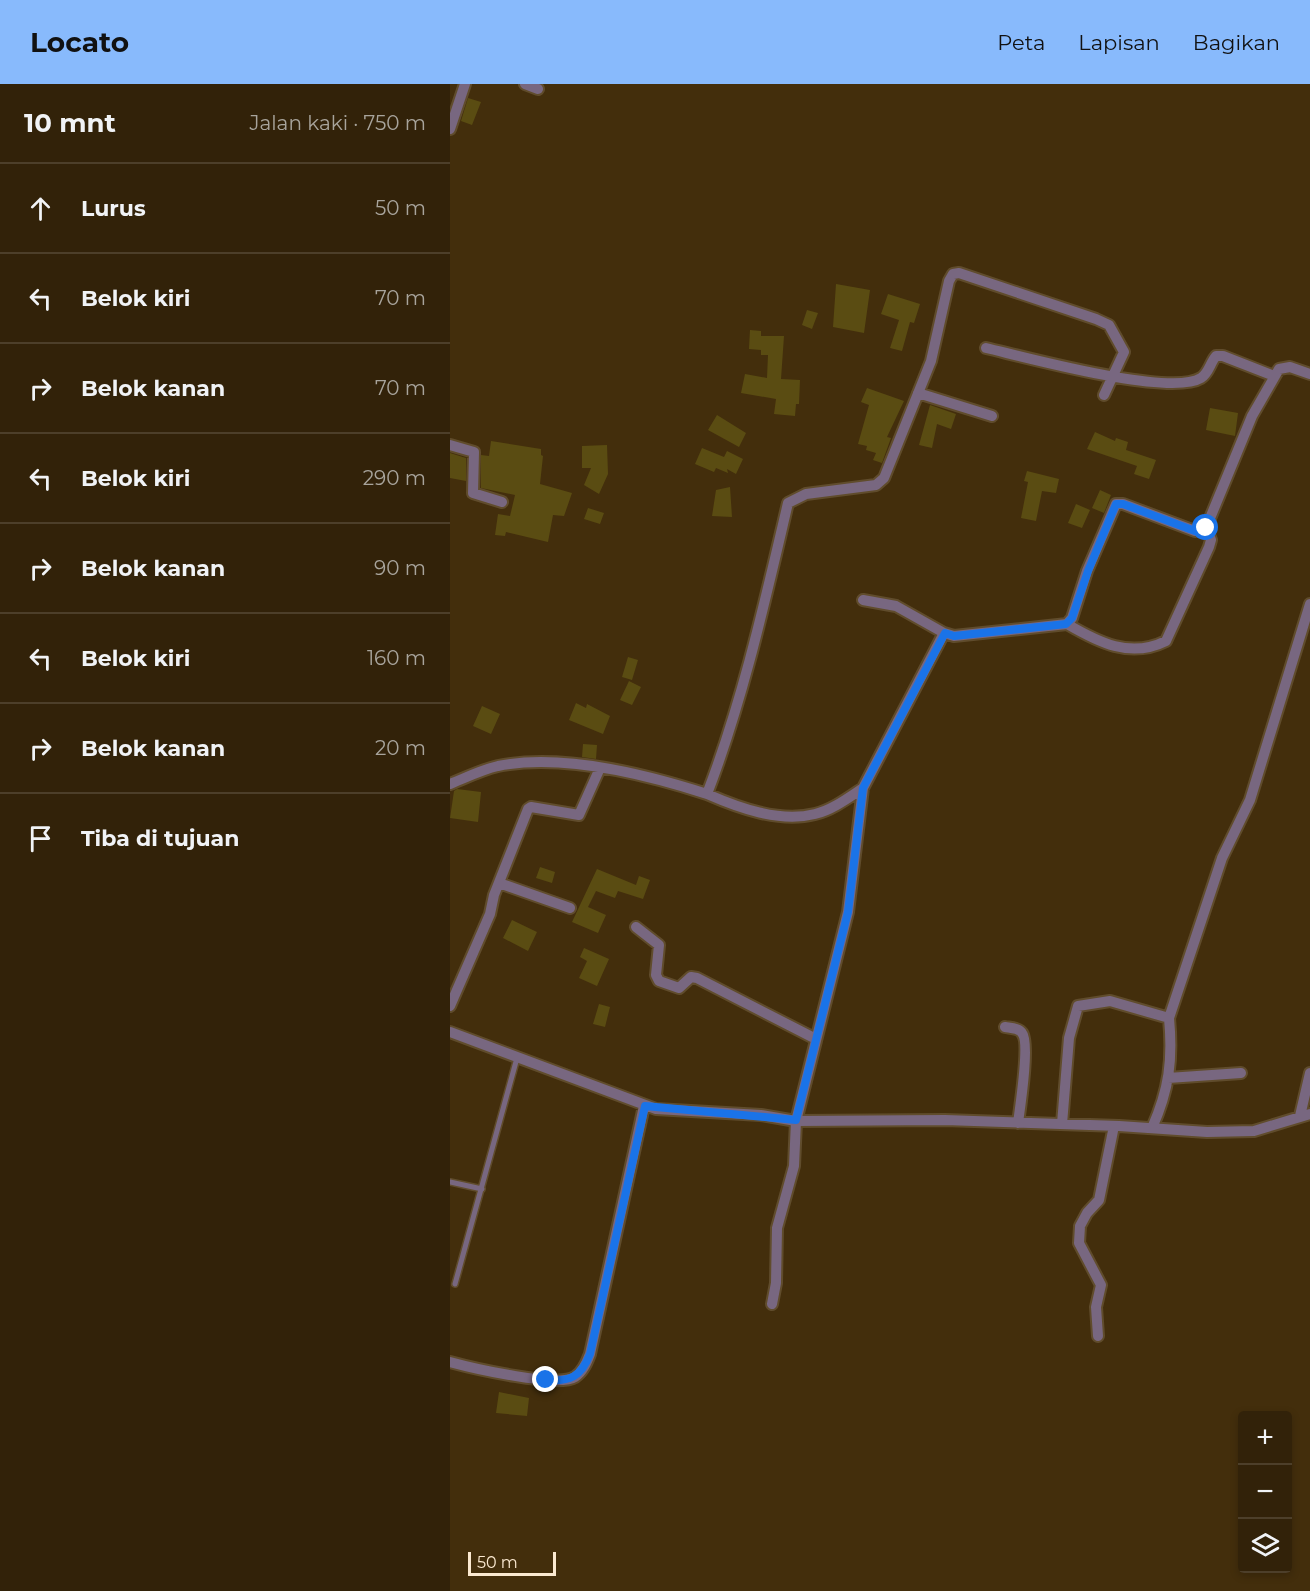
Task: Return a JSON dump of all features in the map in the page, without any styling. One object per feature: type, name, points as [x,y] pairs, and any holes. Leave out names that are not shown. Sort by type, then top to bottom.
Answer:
[{"type":"street","points":[[450,129],[465,84]]},
{"type":"street","points":[[525,84],[538,89]]},
{"type":"street","points":[[707,794],[730,729],[788,503],[806,494],[881,483],[931,361],[949,281],[953,274],[959,273],[1109,325],[1123,348],[1125,356],[1111,378],[1104,395]]},
{"type":"street","points":[[986,348],[1111,378],[1193,382],[1206,374],[1216,356],[1223,356],[1274,375]]},
{"type":"street","points":[[863,600],[896,606],[954,636],[1066,624],[1097,641],[1116,648],[1139,650],[1154,648],[1166,641],[1209,548],[1211,540],[1206,528],[1252,416],[1274,375],[1283,367],[1310,374]]},
{"type":"street","points":[[918,393],[992,416]]},
{"type":"street","points":[[450,445],[474,452],[473,493],[502,502]]},
{"type":"street","points":[[1066,624],[1072,618],[1088,571],[1116,504],[1123,504],[1195,531],[1206,528]]},
{"type":"street","points":[[1152,1128],[1166,1097],[1169,1018],[1222,858],[1250,800],[1310,604]]},
{"type":"street","points":[[772,1304],[776,1283],[777,1228],[794,1166],[796,1120],[848,912],[863,788],[945,633]]},
{"type":"street","points":[[450,784],[499,766],[551,764],[600,768],[707,794],[766,814],[805,816],[833,806],[863,788]]},
{"type":"street","points":[[450,1006],[490,914],[528,809],[531,807],[572,816],[579,814],[600,768]]},
{"type":"street","points":[[499,884],[570,908]]},
{"type":"street","points":[[636,927],[658,945],[656,975],[658,981],[679,988],[691,977],[696,978],[816,1039]]},
{"type":"street","points":[[1062,1124],[1070,1038],[1078,1006],[1110,1001],[1169,1018]]},
{"type":"street","points":[[1005,1027],[1020,1030],[1024,1035],[1025,1062],[1018,1122]]},
{"type":"street","points":[[450,1032],[645,1106],[796,1120],[1018,1122],[1207,1132],[1254,1131],[1272,1128],[1305,1115],[1310,1073]]},
{"type":"street","points":[[1168,1078],[1241,1073]]},
{"type":"street","points":[[450,1362],[546,1380],[569,1380],[578,1376],[590,1354],[645,1106]]},
{"type":"street","points":[[1098,1336],[1096,1307],[1101,1285],[1079,1243],[1080,1226],[1087,1213],[1099,1200],[1114,1126]]},
{"type":"lane","points":[[455,1284],[517,1059]]},
{"type":"lane","points":[[450,1182],[482,1189]]},
{"type":"building","points":[[468,98],[481,102],[472,125],[461,121]]},
{"type":"building","points":[[836,284],[870,290],[864,333],[833,327]]},
{"type":"building","points":[[888,294],[920,304],[914,323],[910,322],[902,351],[890,348],[899,320],[881,314]]},
{"type":"building","points":[[807,310],[818,313],[812,329],[802,325]]},
{"type":"building","points":[[750,330],[761,331],[761,336],[784,336],[781,379],[800,380],[799,404],[796,404],[795,416],[774,414],[776,399],[741,393],[745,374],[767,378],[768,355],[761,355],[761,350],[749,349]]},
{"type":"building","points":[[867,388],[904,401],[887,437],[891,438],[882,463],[873,460],[876,453],[866,450],[867,446],[858,444],[869,405],[861,402]]},
{"type":"building","points":[[930,405],[956,414],[951,429],[937,424],[932,448],[919,445]]},
{"type":"building","points":[[1210,408],[1238,413],[1235,436],[1206,430]]},
{"type":"building","points":[[717,415],[746,433],[739,447],[708,430]]},
{"type":"building","points":[[1095,432],[1115,441],[1116,438],[1128,442],[1126,450],[1156,460],[1149,479],[1134,474],[1137,466],[1087,449]]},
{"type":"building","points":[[491,441],[541,449],[543,456],[540,484],[572,493],[564,516],[553,515],[548,542],[506,532],[505,536],[495,535],[498,514],[510,516],[515,495],[481,488],[481,455],[489,456]]},
{"type":"building","points":[[607,445],[608,474],[599,494],[584,485],[591,468],[582,468],[582,446]]},
{"type":"building","points":[[702,448],[724,457],[727,451],[743,459],[736,474],[727,469],[728,473],[716,468],[714,472],[695,464]]},
{"type":"building","points":[[450,453],[466,458],[466,481],[450,478]]},
{"type":"building","points":[[1027,471],[1059,479],[1056,493],[1042,491],[1036,521],[1021,518],[1028,482],[1024,481]]},
{"type":"building","points":[[730,487],[732,517],[712,516],[716,490]]},
{"type":"building","points":[[1100,490],[1111,495],[1104,513],[1092,508]]},
{"type":"building","points":[[1076,504],[1090,510],[1082,528],[1068,523]]},
{"type":"building","points":[[588,508],[604,513],[600,524],[584,519]]},
{"type":"building","points":[[628,657],[638,660],[632,680],[622,677]]},
{"type":"building","points":[[629,681],[641,687],[632,705],[620,700]]},
{"type":"building","points":[[576,703],[586,708],[587,704],[610,716],[603,734],[569,720]]},
{"type":"building","points":[[482,706],[500,714],[491,734],[473,726]]},
{"type":"building","points":[[583,744],[597,745],[596,759],[582,757]]},
{"type":"building","points":[[457,789],[481,792],[478,822],[450,818],[454,791]]},
{"type":"building","points":[[540,867],[555,872],[552,883],[536,878]]},
{"type":"building","points":[[597,869],[636,885],[639,876],[650,880],[643,899],[618,891],[615,898],[596,891],[588,907],[606,915],[598,933],[572,922]]},
{"type":"building","points":[[512,920],[537,932],[528,951],[503,938]]},
{"type":"building","points":[[584,948],[609,959],[597,986],[579,978],[587,961],[580,957]]},
{"type":"building","points":[[599,1004],[610,1007],[605,1027],[593,1024]]},
{"type":"building","points":[[499,1392],[529,1398],[527,1416],[496,1413]]},
{"type":"route","points":[[546,1380],[569,1380],[578,1376],[590,1354],[645,1106],[656,1109],[761,1115],[796,1120],[848,912],[863,788],[945,633],[954,636],[1066,624],[1072,618],[1088,571],[1116,504],[1123,504],[1195,531],[1202,531],[1206,528]]}]
